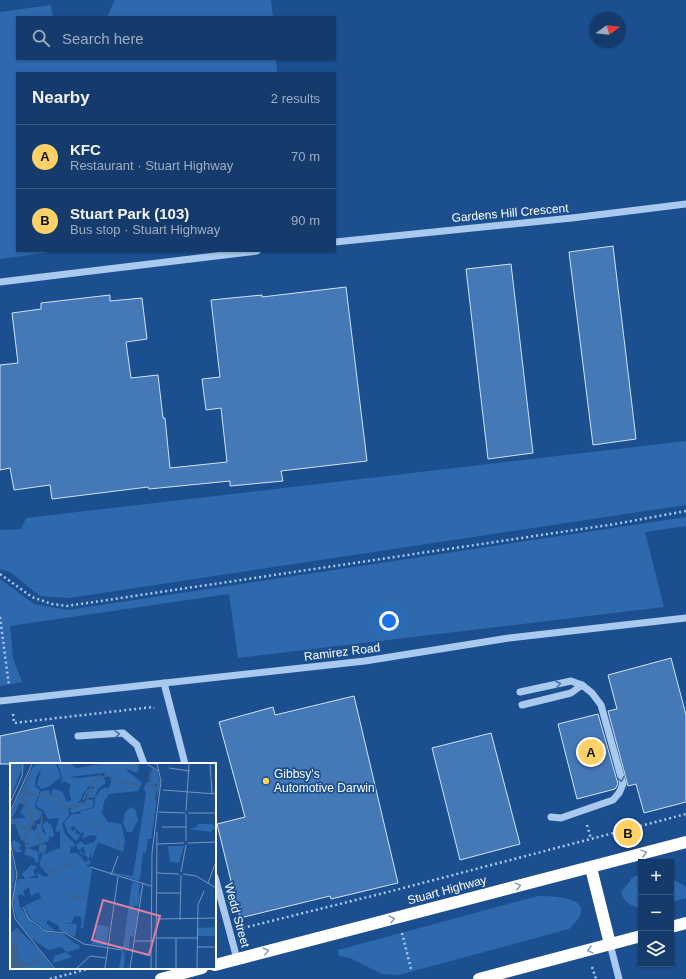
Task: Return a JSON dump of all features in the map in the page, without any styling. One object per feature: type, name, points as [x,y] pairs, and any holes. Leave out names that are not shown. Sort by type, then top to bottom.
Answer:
[{"type":"highway","name":"Stuart Highway","points":[[216,965],[686,842]]},
{"type":"highway","points":[[591,868],[610,944]]},
{"type":"highway","points":[[674,926],[686,923]]},
{"type":"highway","points":[[479,979],[638,937]]},
{"type":"highway","points":[[161,979],[198,969]]},
{"type":"street","name":"Gardens Hill Crescent","points":[[336,242],[572,218],[686,204]]},
{"type":"street","points":[[0,282],[250,252]]},
{"type":"street","name":"Ramirez Road","points":[[0,701],[365,661],[509,638],[686,618]]},
{"type":"street","points":[[520,692],[570,681],[582,685],[601,705],[623,784],[619,793],[613,800],[561,818],[551,817]]},
{"type":"street","points":[[164,683],[185,763]]},
{"type":"street","points":[[522,705],[571,693],[582,685]]},
{"type":"street","points":[[78,736],[123,733],[137,745],[144,763]]},
{"type":"street","name":"Wedd Street","points":[[216,881],[237,959]]},
{"type":"street","points":[[610,944],[619,979]]},
{"type":"path","points":[[0,574],[32,597],[52,604],[67,606],[206,584],[616,524],[686,512]]},
{"type":"path","points":[[0,617],[11,700]]},
{"type":"path","points":[[229,932],[392,892],[686,814]]},
{"type":"path","points":[[401,931],[411,969]]},
{"type":"path","points":[[592,967],[596,979]]},
{"type":"path","points":[[50,979],[88,969]]},
{"type":"shaded area","points":[[115,0],[271,0],[273,16],[107,16]]},
{"type":"shaded area","points":[[51,5],[53,16],[16,16],[16,60],[276,60],[277,72],[16,72],[16,252],[51,252],[0,259],[0,12]]},
{"type":"shaded area","points":[[686,441],[686,505],[69,598],[40,596],[10,572],[0,569],[0,530],[21,529],[26,518]]},
{"type":"shaded area","points":[[686,517],[686,526],[645,532],[664,607],[238,658],[229,594],[10,626],[13,658],[22,682],[0,686],[0,579],[34,604],[68,610]]},
{"type":"shaded area","points":[[638,875],[638,907],[628,903],[624,899],[621,892],[632,878]]},
{"type":"shaded area","points":[[674,880],[686,887],[686,898],[674,901]]},
{"type":"shaded area","points":[[538,896],[557,897],[574,901],[580,905],[581,911],[578,919],[569,929],[399,975],[382,974],[350,958],[339,956],[338,950]]},
{"type":"building","points":[[613,246],[636,439],[593,445],[569,252]]},
{"type":"building","points":[[511,264],[533,453],[488,459],[466,269]]},
{"type":"building","points":[[346,287],[367,461],[281,471],[283,481],[230,486],[230,481],[149,489],[148,487],[52,499],[50,485],[14,490],[10,468],[0,470],[0,365],[18,363],[12,313],[41,309],[41,303],[110,295],[110,301],[142,298],[147,339],[126,342],[131,378],[158,375],[163,418],[165,418],[170,468],[227,462],[221,408],[206,410],[202,379],[220,377],[211,300],[262,295],[262,297]]},
{"type":"building","points":[[671,658],[686,715],[686,802],[644,813],[636,784],[628,786],[608,711],[617,709],[608,675]]},
{"type":"building","points":[[354,696],[398,883],[331,899],[330,896],[240,918],[217,824],[245,817],[219,722],[273,707],[275,715]]},
{"type":"building","points":[[598,714],[618,784],[615,789],[577,799],[558,724]]},
{"type":"building","points":[[53,725],[61,763],[0,764],[0,736]]},
{"type":"building","points":[[491,733],[520,844],[460,860],[432,748]]},
{"type":"place","name":"KFC","points":[[591,752]]},
{"type":"place","name":"Gibbsy's Automotive Darwin","points":[[266,781]]},
{"type":"place","name":"Stuart Park (103)","points":[[628,833]]}]
